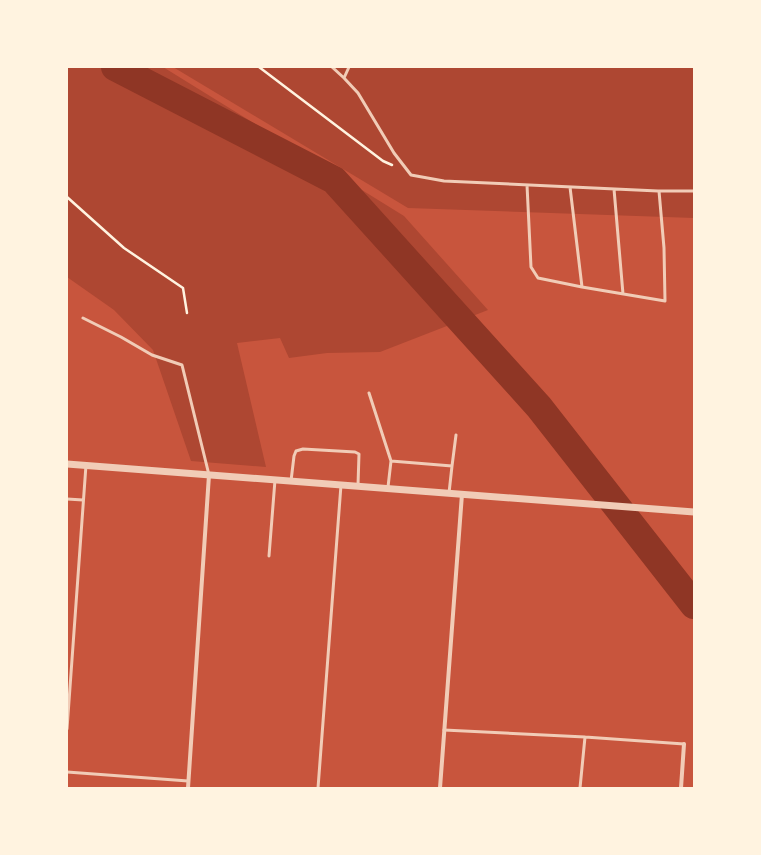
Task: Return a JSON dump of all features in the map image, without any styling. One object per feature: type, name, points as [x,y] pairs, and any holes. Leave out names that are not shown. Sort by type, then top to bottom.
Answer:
[{"type":"street","points":[[67,464],[694,512]]},
{"type":"street","points":[[188,788],[209,475]]},
{"type":"street","points":[[440,788],[462,494]]},
{"type":"street","points":[[681,788],[684,744]]},
{"type":"lane","points":[[332,67],[358,93],[394,153],[411,175],[444,181],[659,192],[694,191]]},
{"type":"lane","points":[[344,78],[349,67]]},
{"type":"lane","points":[[527,185],[531,268],[538,278],[665,301],[664,248],[659,192]]},
{"type":"lane","points":[[570,187],[582,287]]},
{"type":"lane","points":[[614,189],[623,294]]},
{"type":"lane","points":[[83,318],[121,337],[152,355],[182,365],[209,475]]},
{"type":"lane","points":[[369,392],[391,461],[387,488]]},
{"type":"lane","points":[[449,493],[456,435]]},
{"type":"lane","points":[[291,481],[296,451],[303,449],[355,452],[359,454],[360,459],[358,486]]},
{"type":"lane","points":[[391,461],[452,466]]},
{"type":"lane","points":[[67,729],[86,465]]},
{"type":"lane","points":[[269,556],[275,480]]},
{"type":"lane","points":[[318,788],[340,485]]},
{"type":"lane","points":[[67,499],[83,500]]},
{"type":"lane","points":[[444,730],[684,744]]},
{"type":"lane","points":[[580,788],[584,738]]},
{"type":"lane","points":[[67,772],[188,781]]},
{"type":"path","points":[[258,67],[383,161],[411,175]]},
{"type":"path","points":[[67,197],[124,248],[183,288],[187,313]]},
{"type":"shaded area","points":[[67,67],[163,67],[404,216],[488,310],[380,352],[327,353],[289,358],[280,338],[237,343],[266,467],[191,461],[153,350],[114,310],[67,277]]},
{"type":"shaded area","points":[[173,67],[694,67],[694,218],[408,208]]},
{"type":"waterway","points":[[115,67],[334,180],[539,407],[694,605]]}]
